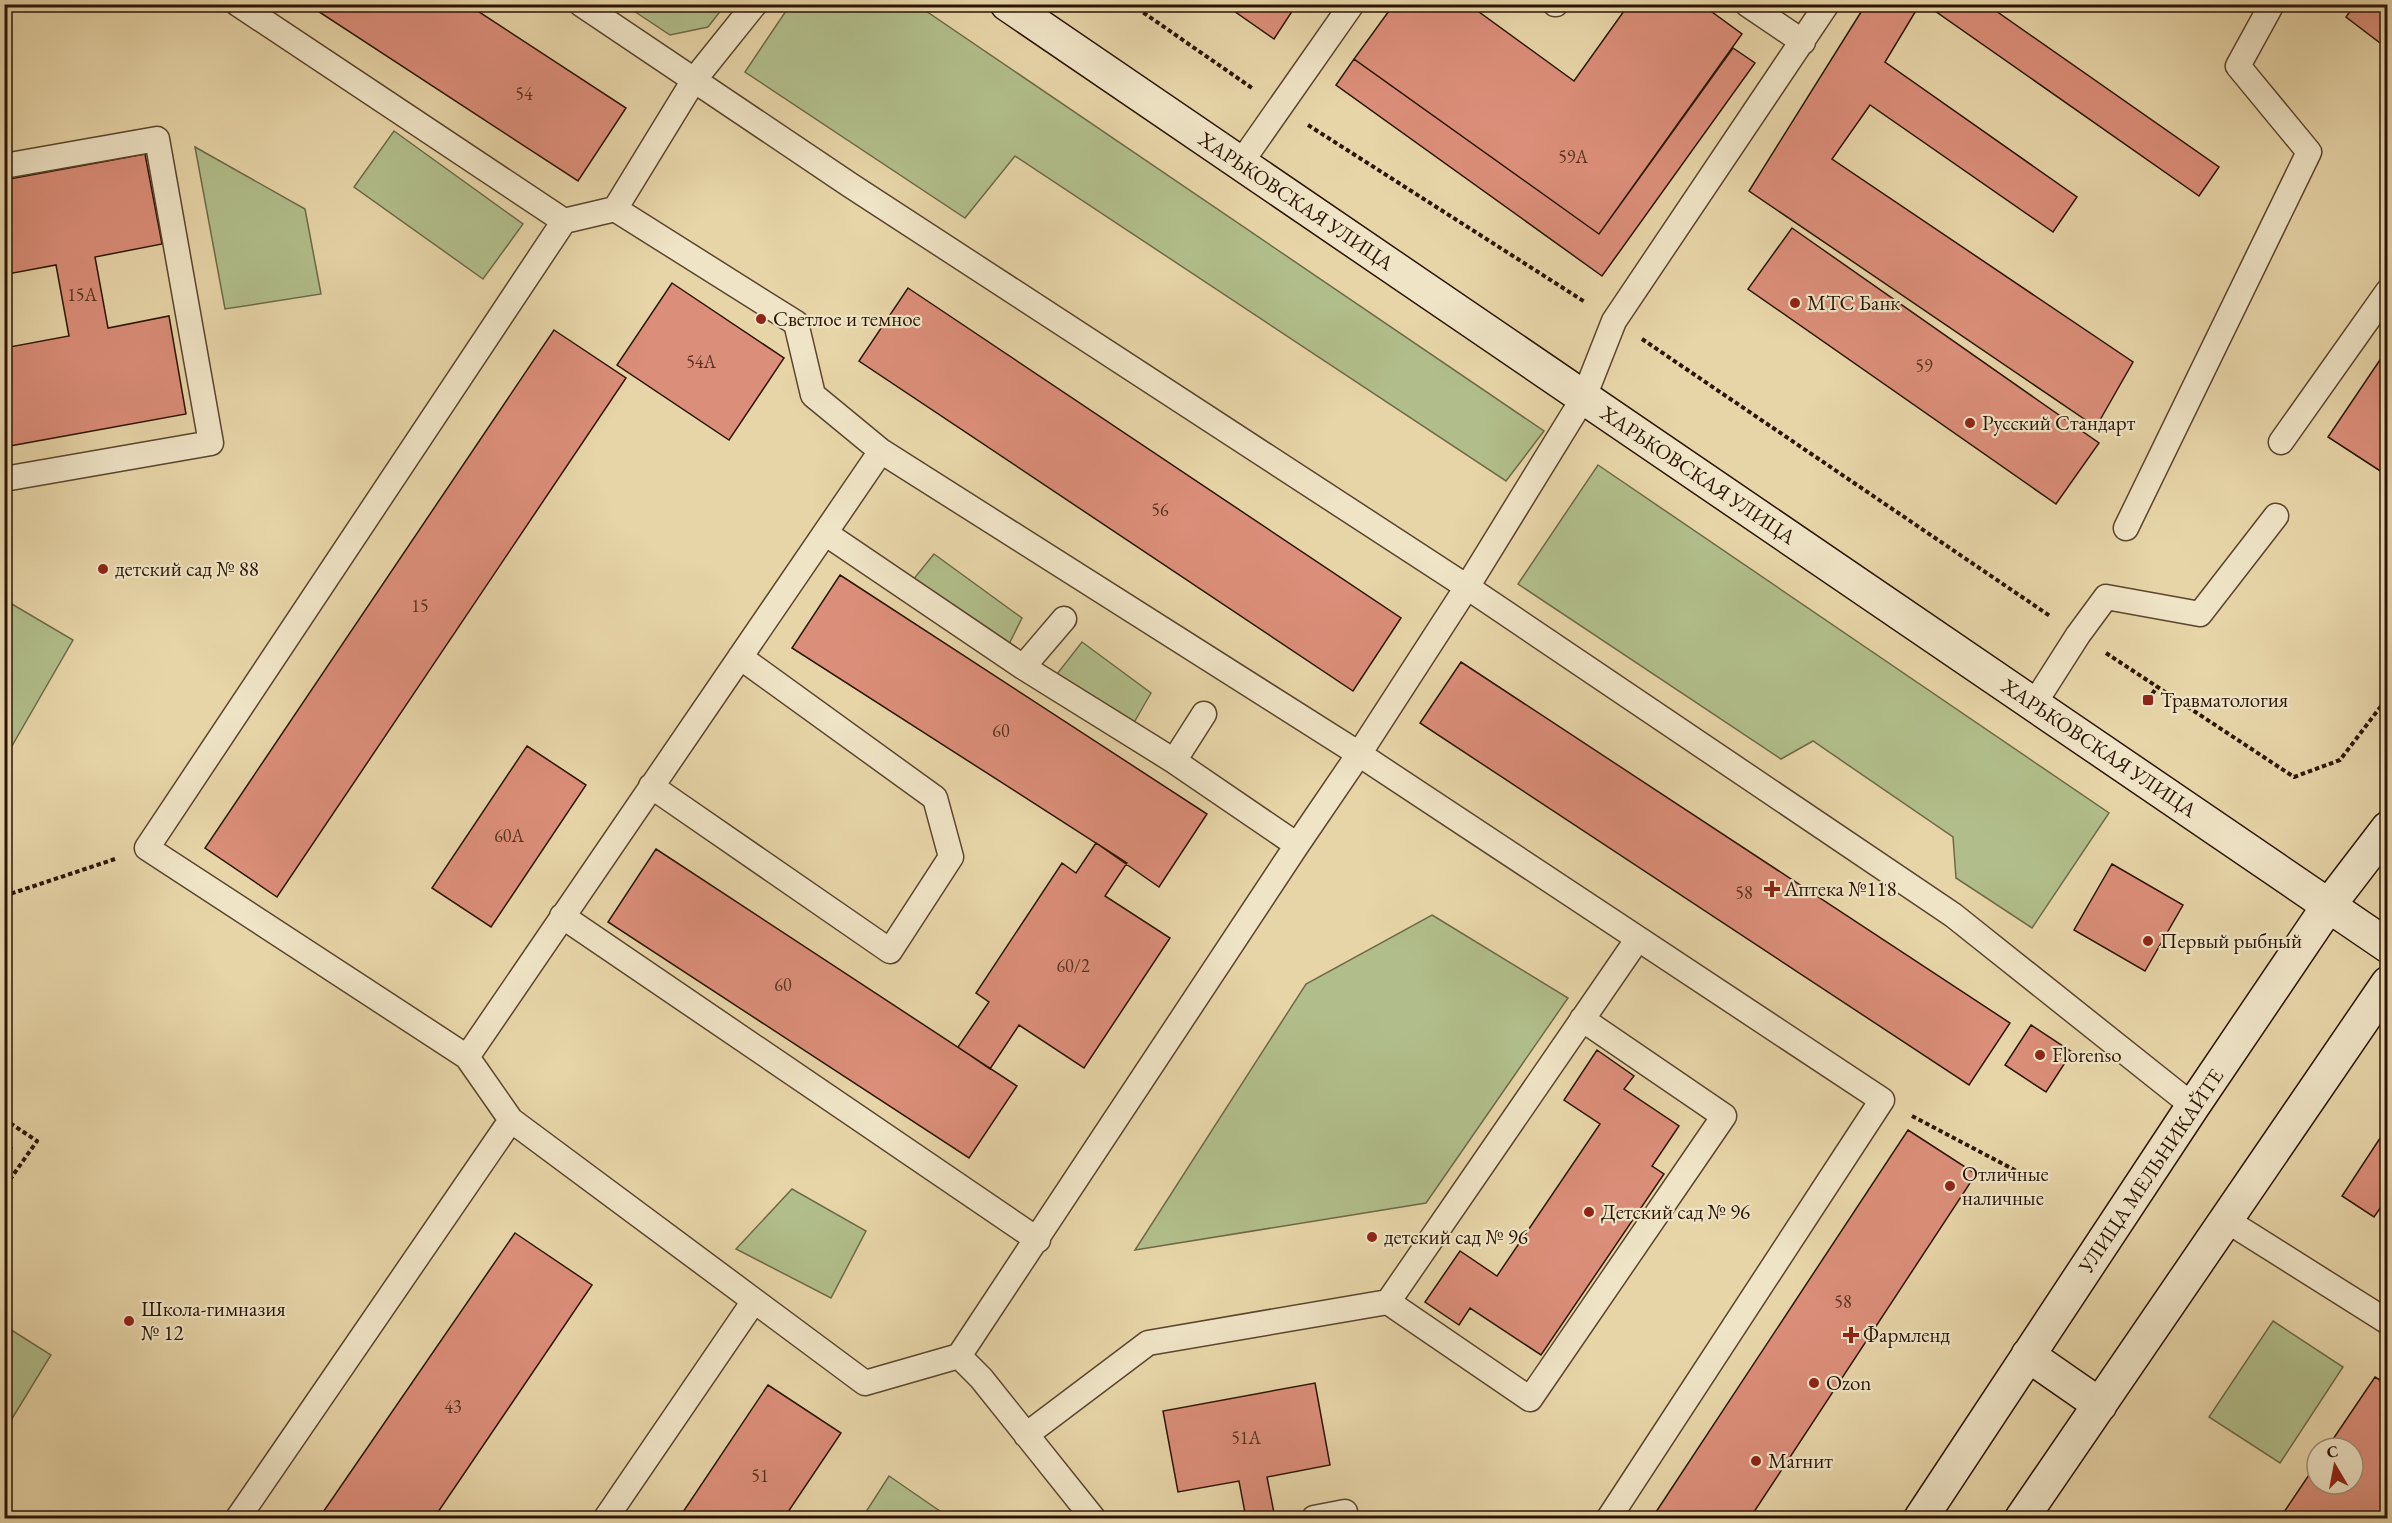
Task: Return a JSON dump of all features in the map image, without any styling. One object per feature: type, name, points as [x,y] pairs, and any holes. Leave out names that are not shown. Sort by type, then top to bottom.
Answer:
[{"type":"street","name":"ХАРЬКОВСКАЯ УЛИЦА","points":[[1007,4],[2388,946]]},
{"type":"street","name":"УЛИЦА МЕЛЬНИКАЙТЕ","points":[[1921,1518],[2193,1106],[2329,905],[2388,828]]},
{"type":"street","points":[[2022,1518],[2388,983]]},
{"type":"street","points":[[2028,1355],[2100,1406]]},
{"type":"lane","points":[[238,4],[564,221]]},
{"type":"lane","points":[[581,4],[860,191],[1467,587],[1953,915],[2193,1106]]},
{"type":"lane","points":[[754,4],[694,80],[615,209],[564,221],[147,848],[467,1057],[511,1120],[865,1383],[959,1356],[1038,1240],[1467,587],[1584,397],[1614,321],[1827,4]]},
{"type":"lane","points":[[1240,164],[1352,4]]},
{"type":"lane","points":[[1747,4],[1803,42]]},
{"type":"lane","points":[[2126,528],[2310,152],[2238,66],[2272,4]]},
{"type":"lane","points":[[4,166],[157,139],[211,443],[4,480]]},
{"type":"lane","points":[[615,209],[796,323],[813,395],[881,451],[1359,754],[1882,1100],[1609,1518]]},
{"type":"lane","points":[[2280,442],[2388,291]]},
{"type":"lane","points":[[467,1057],[881,451]]},
{"type":"lane","points":[[2034,704],[2078,634],[2106,597],[2200,615],[2276,516]]},
{"type":"lane","points":[[825,533],[1023,667],[1174,761],[1297,845]]},
{"type":"lane","points":[[1023,667],[1064,619]]},
{"type":"lane","points":[[651,786],[890,951],[951,857],[935,798],[740,657]]},
{"type":"lane","points":[[1174,761],[1204,714]]},
{"type":"lane","points":[[562,916],[1038,1240]]},
{"type":"lane","points":[[1388,1302],[1637,940]]},
{"type":"lane","points":[[1026,1435],[1148,1343],[1388,1302],[1530,1400],[1724,1116],[1582,1019]]},
{"type":"lane","points":[[238,1518],[511,1120]]},
{"type":"lane","points":[[2226,1220],[2388,1322]]},
{"type":"lane","points":[[606,1518],[754,1301]]},
{"type":"lane","points":[[959,1356],[981,1378],[1093,1518]]},
{"type":"lane","points":[[1314,1518],[1345,1512],[1346,1518]]},
{"type":"path","points":[[1131,4],[1280,107],[1614,321],[2294,777],[2340,760],[2388,697]]},
{"type":"path","points":[[2148,700],[2157,687]]},
{"type":"path","points":[[4,896],[147,848]]},
{"type":"path","points":[[1882,1100],[2028,1178]]},
{"type":"path","points":[[4,1119],[37,1141],[4,1188]]},
{"type":"green space","points":[[725,4],[708,27],[670,35],[625,5]]},
{"type":"green space","points":[[790,5],[917,5],[1544,431],[1506,481],[1015,156],[965,218],[745,72]]},
{"type":"green space","points":[[394,131],[523,224],[483,279],[354,187]]},
{"type":"green space","points":[[195,147],[305,209],[321,294],[225,309]]},
{"type":"green space","points":[[1598,465],[2109,813],[2032,928],[1956,878],[1953,837],[1813,741],[1781,759],[1518,584]]},
{"type":"green space","points":[[934,554],[1022,618],[1007,648],[912,581]]},
{"type":"green space","points":[[5,600],[73,640],[5,758]]},
{"type":"green space","points":[[1082,642],[1151,693],[1132,726],[1057,674]]},
{"type":"green space","points":[[1432,915],[1568,998],[1426,1203],[1135,1250],[1306,984]]},
{"type":"green space","points":[[792,1189],[866,1231],[831,1298],[736,1249]]},
{"type":"green space","points":[[2273,1321],[2343,1367],[2280,1463],[2209,1417]]},
{"type":"green space","points":[[5,1326],[51,1355],[5,1430]]},
{"type":"green space","points":[[889,1476],[950,1518],[862,1518]]},
{"type":"building","points":[[307,4],[467,4],[626,108],[578,181]]},
{"type":"building","points":[[1224,4],[1285,4],[1293,10],[1274,39]]},
{"type":"building","points":[[1285,4],[1297,4],[1293,10]]},
{"type":"building","points":[[1394,4],[1468,4],[1574,81],[1629,4],[1701,4],[1742,34],[1599,234],[1354,59]]},
{"type":"building","points":[[1866,4],[1920,4],[1885,62],[2077,197],[2053,232],[1870,105],[1832,159],[2133,362],[2096,427],[1749,191]]},
{"type":"building","points":[[1925,4],[1986,4],[2219,167],[2199,196]]},
{"type":"building","points":[[2355,4],[2388,4],[2388,49],[2346,17]]},
{"type":"building","points":[[1733,48],[1755,63],[1602,276],[1336,85],[1354,59],[1599,234]]},
{"type":"building","points":[[145,154],[162,244],[95,257],[108,328],[169,316],[186,414],[4,447],[4,348],[69,336],[56,265],[8,274],[4,255],[4,180]]},
{"type":"building","points":[[1792,228],[2099,443],[2056,504],[1748,289]]},
{"type":"building","points":[[672,283],[784,358],[729,440],[617,365]]},
{"type":"building","points":[[908,288],[1401,618],[1353,691],[859,361]]},
{"type":"building","points":[[554,330],[626,378],[277,897],[205,848]]},
{"type":"building","points":[[2388,348],[2388,476],[2328,437]]},
{"type":"building","points":[[840,575],[1207,814],[1159,887],[1096,843],[792,648]]},
{"type":"building","points":[[1461,662],[2010,1023],[1969,1085],[1420,723]]},
{"type":"building","points":[[527,746],[586,785],[491,927],[432,888]]},
{"type":"building","points":[[1096,843],[1127,863],[1105,896],[1170,938],[1084,1068],[1019,1025],[990,1069],[958,1047],[989,1002],[976,993],[1062,863],[1076,873]]},
{"type":"building","points":[[656,849],[1017,1086],[969,1158],[608,922]]},
{"type":"building","points":[[2112,864],[2183,905],[2145,971],[2074,930]]},
{"type":"building","points":[[2031,1025],[2072,1052],[2046,1092],[2005,1065]]},
{"type":"building","name":"Детский сад № 96","points":[[1597,1050],[1634,1076],[1624,1089],[1679,1126],[1652,1166],[1664,1174],[1541,1355],[1470,1308],[1459,1325],[1425,1302],[1460,1251],[1497,1276],[1600,1124],[1564,1100]]},
{"type":"building","points":[[2388,1126],[2388,1197],[2374,1217],[2342,1196]]},
{"type":"building","points":[[1908,1130],[1976,1174],[1750,1518],[1652,1518]]},
{"type":"building","points":[[4,1143],[12,1148],[4,1159]]},
{"type":"building","points":[[515,1233],[592,1285],[434,1518],[319,1518]]},
{"type":"building","points":[[2375,1377],[2388,1385],[2388,1518],[2280,1518],[2305,1481],[2305,1496],[2365,1496],[2365,1436],[2335,1436]]},
{"type":"building","points":[[1315,1383],[1330,1465],[1267,1477],[1275,1518],[1246,1518],[1239,1481],[1178,1492],[1163,1411]]},
{"type":"building","points":[[768,1385],[841,1433],[784,1518],[679,1518]]},
{"type":"place","name":"МТС Банк","points":[[1795,303]]},
{"type":"place","name":"Светлое и темное","points":[[761,319]]},
{"type":"place","name":"Русский Стандарт","points":[[1970,423]]},
{"type":"place","name":"детский сад № 88","points":[[103,569]]},
{"type":"place","name":"Травматология","points":[[2148,700]]},
{"type":"place","name":"Аптека №118","points":[[1772,889]]},
{"type":"place","name":"Первый рыбный","points":[[2148,941]]},
{"type":"place","name":"Florenso","points":[[2040,1055]]},
{"type":"place","name":"Отличные наличные","points":[[1950,1186]]},
{"type":"place","name":"Детский сад № 96","points":[[1589,1212]]},
{"type":"place","name":"детский сад № 96","points":[[1372,1237]]},
{"type":"place","name":"Школа-гимназия № 12","points":[[129,1321]]},
{"type":"place","name":"Фармленд","points":[[1851,1335]]},
{"type":"place","name":"Ozon","points":[[1814,1383]]},
{"type":"place","name":"Магнит","points":[[1756,1461]]}]
